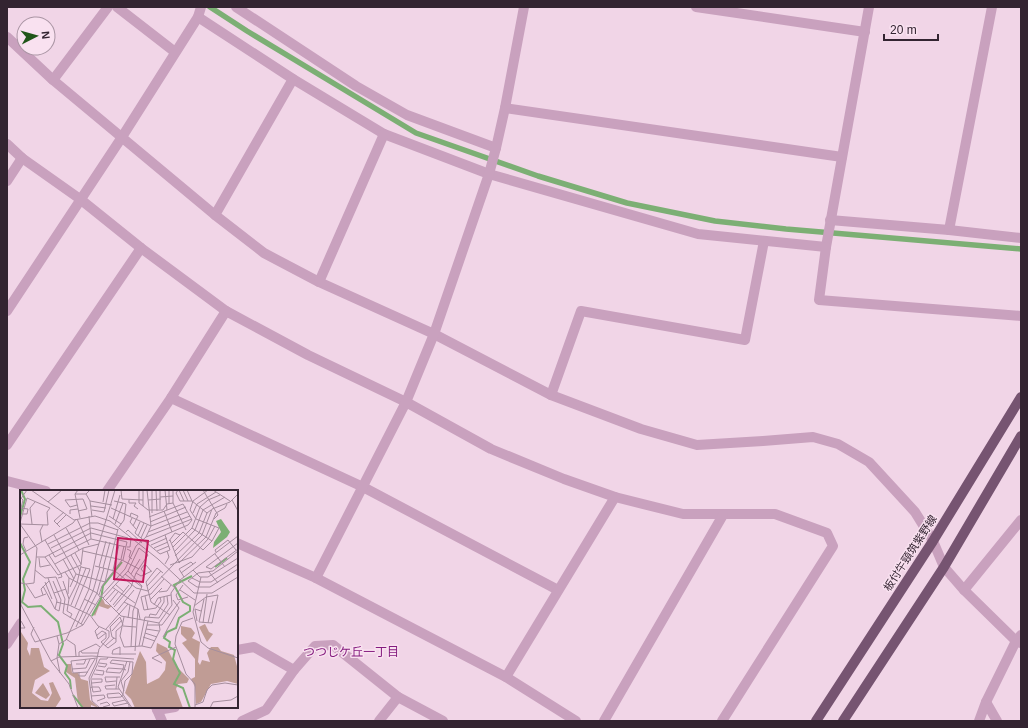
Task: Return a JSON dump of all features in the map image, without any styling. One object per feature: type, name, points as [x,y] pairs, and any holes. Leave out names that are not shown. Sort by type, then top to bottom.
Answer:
[{"type":"main road","name":"板付牛頸筑紫野線","points":[[816,721],[932,541],[1021,397]]},
{"type":"main road","points":[[843,721],[944,567],[1021,436]]},
{"type":"street","points":[[53,80],[108,7]]},
{"type":"street","points":[[117,7],[176,52]]},
{"type":"street","points":[[7,311],[122,137],[198,17],[201,7]]},
{"type":"street","points":[[236,7],[356,86],[407,115],[496,148]]},
{"type":"street","points":[[316,578],[406,402],[434,334],[496,148],[524,7]]},
{"type":"street","points":[[696,7],[865,32]]},
{"type":"street","points":[[869,7],[830,220],[819,300],[1021,316]]},
{"type":"street","points":[[949,230],[992,7]]},
{"type":"street","points":[[198,17],[293,79],[384,134],[488,174],[698,234],[826,247]]},
{"type":"street","points":[[7,38],[53,80],[215,215],[264,253],[319,282],[434,334],[551,395],[641,429],[697,445],[763,442],[813,437],[838,444],[869,462],[916,512],[944,567],[964,590],[1019,639],[986,702],[979,721]]},
{"type":"street","points":[[215,215],[293,79]]},
{"type":"street","points":[[505,108],[842,157]]},
{"type":"street","points":[[319,282],[384,134]]},
{"type":"street","points":[[7,144],[22,158],[80,199],[141,248],[226,311],[308,356],[406,402],[491,449],[564,479],[615,497],[683,514],[775,514],[827,533],[833,546],[722,721]]},
{"type":"street","points":[[7,181],[22,158]]},
{"type":"street","points":[[830,220],[949,230],[1021,238]]},
{"type":"street","points":[[551,395],[580,311],[745,340],[764,241]]},
{"type":"street","points":[[7,445],[141,248]]},
{"type":"street","points":[[108,490],[171,398],[226,311]]},
{"type":"street","points":[[171,398],[363,487],[558,590]]},
{"type":"street","points":[[7,481],[42,490]]},
{"type":"street","points":[[506,677],[615,497]]},
{"type":"street","points":[[604,721],[723,515]]},
{"type":"street","points":[[964,590],[1021,520]]},
{"type":"street","points":[[238,543],[316,578],[506,677],[576,721]]},
{"type":"street","points":[[7,644],[20,624]]},
{"type":"street","points":[[242,721],[266,710],[294,670],[315,646],[333,645],[398,697],[443,721]]},
{"type":"street","points":[[238,650],[254,648],[294,670]]},
{"type":"street","points":[[379,721],[398,697]]},
{"type":"street","points":[[986,702],[997,721]]},
{"type":"street","points":[[157,708],[162,721]]},
{"type":"waterway","points":[[210,7],[416,133],[538,176],[627,203],[715,221],[786,229],[1021,249]]},
{"type":"district","name":"つつじケ丘一丁目","points":[[351,652]]}]
